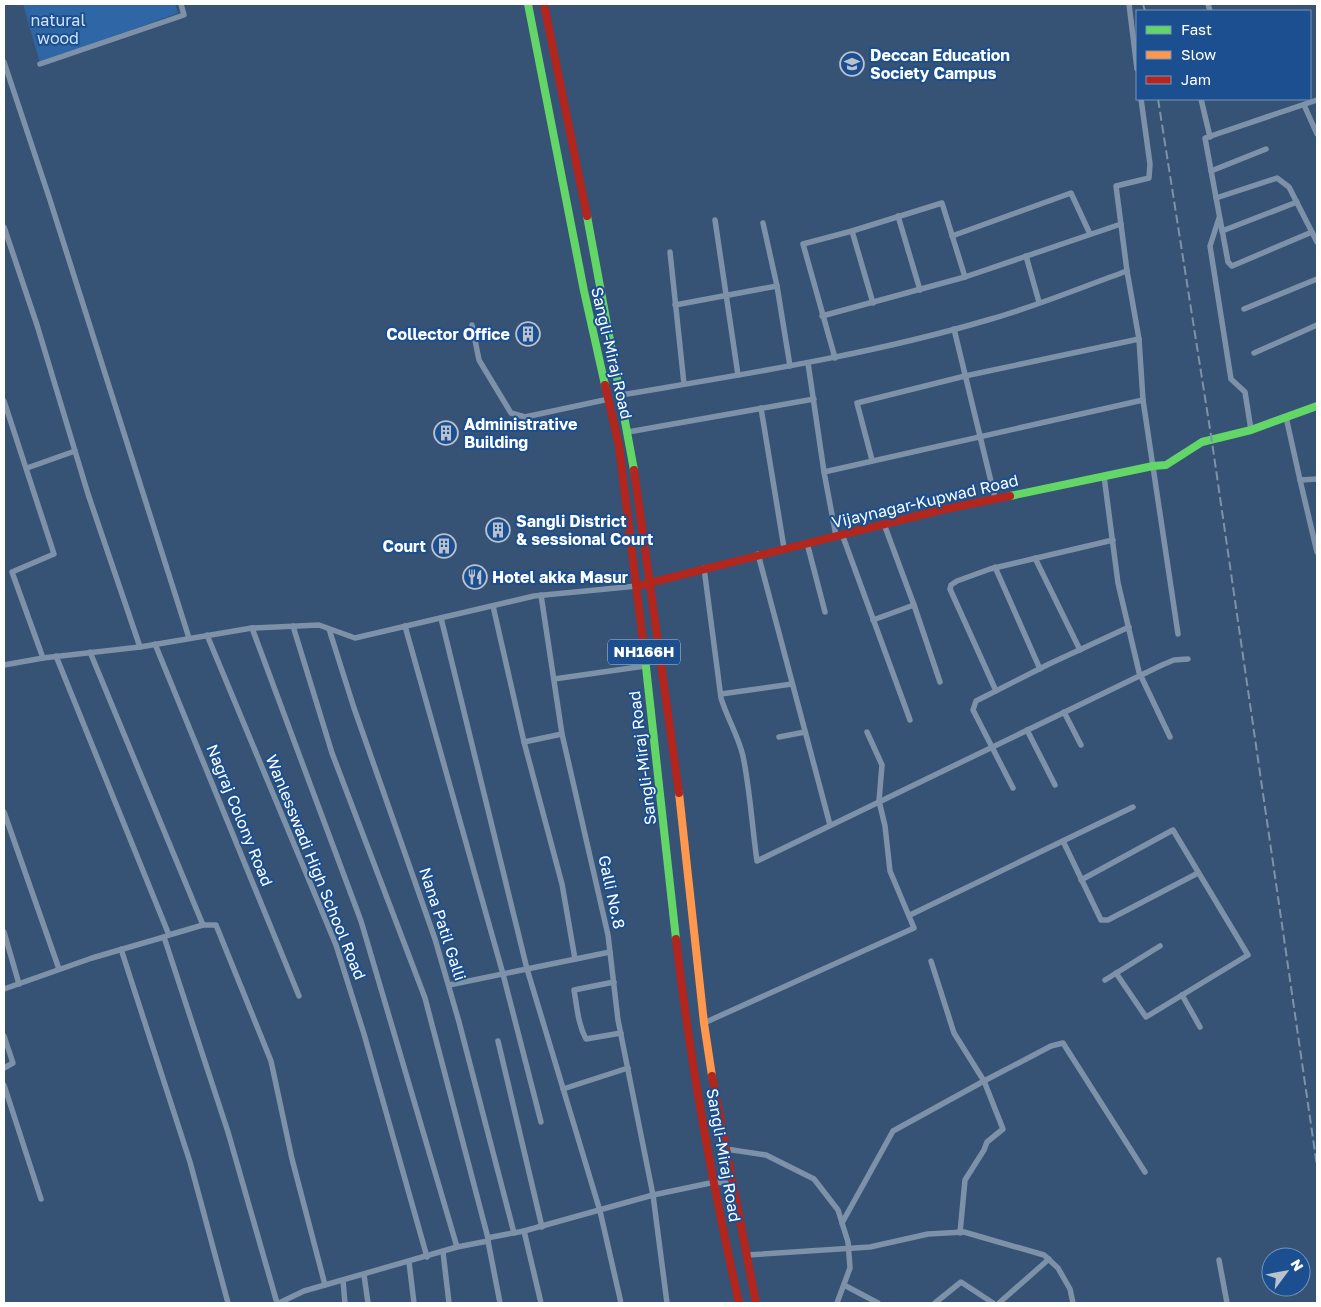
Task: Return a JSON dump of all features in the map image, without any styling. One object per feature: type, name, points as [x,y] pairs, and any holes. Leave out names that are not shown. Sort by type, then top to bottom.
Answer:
[{"type":"main road","name":"Sangli-Miraj Road","points":[[528,4],[584,291],[619,446],[637,586],[681,983],[701,1109],[740,1303]]},
{"type":"main road","name":"Sangli-Miraj Road","points":[[544,4],[638,489],[678,783],[704,1023],[756,1303]]},
{"type":"main road","points":[[1251,430],[1317,406]]},
{"type":"main road","name":"Vijaynagar-Kupwad Road","points":[[637,586],[758,554],[995,498],[1166,465],[1202,442],[1251,430]]},
{"type":"street","points":[[40,64],[184,15],[181,4]]},
{"type":"street","points":[[1129,4],[1136,61]]},
{"type":"street","points":[[4,62],[49,197],[189,638]]},
{"type":"street","points":[[1141,100],[1150,164],[1149,178],[1116,186],[1127,271],[1139,339],[1143,400],[1178,634]]},
{"type":"street","points":[[1201,100],[1210,137]]},
{"type":"street","points":[[1312,232],[1232,266],[1228,262],[1205,138],[1317,100]]},
{"type":"street","points":[[1304,105],[1317,134]]},
{"type":"street","points":[[1211,170],[1266,149]]},
{"type":"street","points":[[1216,198],[1277,178],[1289,187],[1317,242]]},
{"type":"street","points":[[952,236],[1071,193],[1090,234]]},
{"type":"street","points":[[1222,231],[1297,202]]},
{"type":"street","points":[[835,358],[803,244],[942,203],[965,276]]},
{"type":"street","points":[[898,216],[920,290]]},
{"type":"street","points":[[1219,216],[1210,246],[1231,379],[1246,392],[1251,430]]},
{"type":"street","points":[[715,220],[738,375]]},
{"type":"street","points":[[763,223],[777,286],[790,366]]},
{"type":"street","points":[[822,316],[920,290],[1121,224]]},
{"type":"street","points":[[4,228],[140,647]]},
{"type":"street","points":[[852,231],[873,303]]},
{"type":"street","points":[[670,252],[684,384]]},
{"type":"street","points":[[1026,256],[1039,302]]},
{"type":"street","points":[[621,395],[835,358],[954,329],[993,319],[1127,271]]},
{"type":"street","points":[[1244,309],[1317,279]]},
{"type":"street","points":[[675,305],[777,286]]},
{"type":"street","points":[[472,325],[479,360],[510,414],[526,417],[608,400]]},
{"type":"street","points":[[1254,352],[1317,325]]},
{"type":"street","points":[[954,329],[995,498]]},
{"type":"street","points":[[872,460],[857,403],[965,376],[1139,339]]},
{"type":"street","points":[[808,363],[824,472],[839,535],[910,720]]},
{"type":"street","points":[[628,432],[814,399]]},
{"type":"street","points":[[824,472],[1143,400]]},
{"type":"street","points":[[4,401],[54,554],[12,572],[43,658]]},
{"type":"street","points":[[760,408],[784,548]]},
{"type":"street","points":[[1286,417],[1317,552]]},
{"type":"street","points":[[27,468],[75,451]]},
{"type":"street","points":[[1104,476],[1118,583],[1141,675],[1170,736]]},
{"type":"street","points":[[1300,480],[1317,479]]},
{"type":"street","points":[[884,524],[940,682]]},
{"type":"street","points":[[996,691],[950,589],[951,585],[995,567],[1113,540]]},
{"type":"street","points":[[807,543],[825,612]]},
{"type":"street","points":[[758,554],[830,825]]},
{"type":"street","points":[[1035,558],[1080,650]]},
{"type":"street","points":[[995,567],[1040,669]]},
{"type":"street","points":[[704,568],[721,694],[727,717],[737,734],[743,758],[757,861],[1141,675],[1174,660],[1188,659]]},
{"type":"street","points":[[4,664],[140,647],[252,628],[320,625],[355,638],[541,595],[637,586]]},
{"type":"street","name":"Galli No.8","points":[[541,595],[562,734],[608,935],[621,1033],[653,1196],[667,1303]]},
{"type":"street","points":[[873,620],[914,605]]},
{"type":"street","points":[[493,606],[524,742],[562,884],[576,959]]},
{"type":"street","points":[[441,618],[527,969],[600,1211],[621,1303]]},
{"type":"street","points":[[293,626],[332,753],[425,998],[488,1240],[500,1303]]},
{"type":"street","points":[[405,626],[503,974],[541,1122]]},
{"type":"street","points":[[1013,788],[973,710],[976,701],[1129,627]]},
{"type":"street","points":[[252,628],[361,921],[457,1248]]},
{"type":"street","name":"Nana Patil Galli","points":[[329,629],[354,708],[435,939],[514,1233]]},
{"type":"street","name":"Wanlesswadi High School Road","points":[[207,635],[336,945],[364,1034],[427,1257]]},
{"type":"street","name":"Nagraj Colony Road","points":[[155,644],[299,996]]},
{"type":"street","points":[[90,652],[203,924]]},
{"type":"street","points":[[56,656],[167,936],[228,1132],[278,1303],[304,1291],[325,1285],[653,1196],[715,1182],[733,1184]]},
{"type":"street","points":[[554,679],[645,666]]},
{"type":"street","points":[[721,694],[792,684]]},
{"type":"street","points":[[1064,712],[1080,745]]},
{"type":"street","points":[[1027,730],[1055,785]]},
{"type":"street","points":[[779,737],[805,732]]},
{"type":"street","points":[[704,1023],[914,928],[890,871],[885,826],[879,801],[882,765],[867,732]]},
{"type":"street","points":[[524,742],[562,734]]},
{"type":"street","points":[[910,915],[1132,807]]},
{"type":"street","points":[[4,812],[59,970]]},
{"type":"street","points":[[1081,880],[1173,830],[1248,955],[1146,1017],[1116,973]]},
{"type":"street","points":[[1063,841],[1101,920],[1108,920],[1198,873]]},
{"type":"street","points":[[4,989],[120,949],[203,924],[216,925],[271,1061],[292,1159],[325,1285]]},
{"type":"street","points":[[4,932],[19,984]]},
{"type":"street","points":[[1105,980],[1160,946]]},
{"type":"street","points":[[120,949],[190,1162],[228,1303]]},
{"type":"street","points":[[448,985],[610,952]]},
{"type":"street","points":[[930,961],[954,1033],[984,1081],[1003,1129],[987,1142],[966,1180],[960,1232]]},
{"type":"street","points":[[614,982],[574,990],[576,1006],[581,1029],[586,1039],[621,1033]]},
{"type":"street","points":[[1182,995],[1200,1027]]},
{"type":"street","points":[[4,1036],[13,1063],[4,1068]]},
{"type":"street","points":[[498,1042],[542,1227]]},
{"type":"street","points":[[842,1223],[894,1131],[1051,1046],[1063,1043],[1145,1172]]},
{"type":"street","points":[[563,1089],[628,1068]]},
{"type":"street","points":[[4,1085],[41,1199]]},
{"type":"street","points":[[726,1149],[766,1156],[814,1179],[838,1210],[848,1242],[850,1268],[837,1303]]},
{"type":"street","points":[[524,1231],[541,1303]]},
{"type":"street","points":[[747,1255],[870,1247],[928,1234],[960,1232],[1044,1255],[1058,1268],[1070,1289],[1073,1303]]},
{"type":"street","points":[[443,1252],[449,1303]]},
{"type":"street","points":[[999,1303],[1049,1259]]},
{"type":"street","points":[[1219,1260],[1227,1303]]},
{"type":"street","points":[[409,1262],[414,1303]]},
{"type":"street","points":[[364,1275],[368,1303]]},
{"type":"street","points":[[343,1281],[345,1303]]},
{"type":"street","points":[[935,1303],[961,1282],[993,1303]]},
{"type":"street","points":[[844,1284],[878,1303]]},
{"type":"green space","name":"natural wood","points":[[23,4],[175,4],[178,13],[40,63]]},
{"type":"railway","points":[[1143,4],[1145,10]]},
{"type":"railway","points":[[1158,100],[1212,442],[1317,1166]]},
{"type":"traffic: fast","points":[[528,4],[584,291],[605,385]]},
{"type":"traffic: fast","points":[[587,216],[634,470]]},
{"type":"traffic: fast","points":[[1010,496],[1153,466],[1166,465],[1202,442],[1251,430],[1317,406]]},
{"type":"traffic: fast","points":[[645,658],[676,939]]},
{"type":"traffic: slow","points":[[679,793],[704,1023],[712,1076]]},
{"type":"traffic: jam","points":[[544,4],[587,216]]},
{"type":"traffic: jam","points":[[605,385],[619,446],[645,658]]},
{"type":"traffic: jam","points":[[634,470],[679,793]]},
{"type":"traffic: jam","points":[[637,586],[941,510],[1010,496]]},
{"type":"traffic: jam","points":[[676,939],[703,1122],[739,1303]]},
{"type":"traffic: jam","points":[[712,1076],[756,1303]]},
{"type":"place","name":"Deccan Education Society Campus","points":[[852,64]]},
{"type":"place","name":"Collector Office","points":[[528,334]]},
{"type":"place","name":"Administrative Building","points":[[446,433]]},
{"type":"place","name":"Sangli District & sessional Court","points":[[498,530]]},
{"type":"place","name":"Court","points":[[444,546]]},
{"type":"place","name":"Hotel akka Masur","points":[[475,577]]}]
